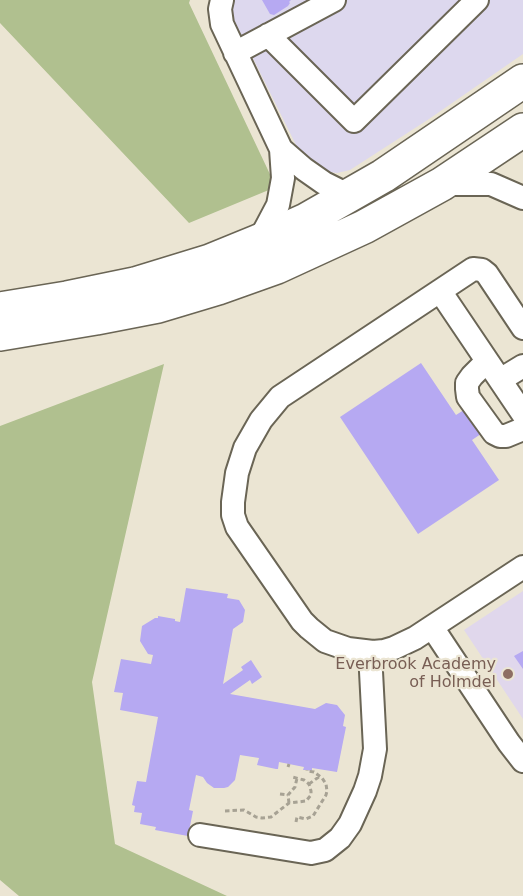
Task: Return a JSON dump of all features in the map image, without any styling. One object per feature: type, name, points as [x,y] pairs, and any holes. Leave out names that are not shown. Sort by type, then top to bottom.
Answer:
[{"type":"highway","points":[[0,309],[135,284],[210,261],[260,241],[306,220],[383,176],[523,81]]},
{"type":"highway","points":[[0,334],[158,306],[277,267],[364,227],[442,184],[523,130]]},
{"type":"street","points":[[222,0],[220,9],[222,24],[281,149],[283,178],[278,205],[260,241]]},
{"type":"street","points":[[235,53],[334,0]]},
{"type":"street","points":[[268,35],[354,121],[477,0]]},
{"type":"street","points":[[281,149],[324,183],[350,196]]},
{"type":"street","points":[[442,184],[491,184],[523,198]]},
{"type":"street","points":[[523,328],[487,274],[473,268],[280,398],[261,420],[246,448],[237,473],[233,502],[233,515],[237,527],[302,621],[317,635],[348,649],[370,652],[394,648],[415,638],[523,567]]},
{"type":"street","points":[[440,291],[523,414]]},
{"type":"street","points":[[487,361],[467,383],[468,397],[494,433],[506,436],[523,429]]},
{"type":"street","points":[[500,380],[523,366]]},
{"type":"street","points":[[432,627],[523,761]]},
{"type":"street","points":[[200,835],[311,853],[325,850],[340,838],[359,806],[370,776],[374,756],[370,652]]},
{"type":"path","points":[[296,822],[297,817],[306,819],[313,816],[326,795],[327,787],[320,776],[307,770]]},
{"type":"path","points":[[309,784],[320,776]]},
{"type":"path","points":[[289,803],[288,795],[295,787],[295,778],[309,784]]},
{"type":"path","points":[[225,811],[244,810],[256,817],[268,818],[289,803],[303,802],[309,798],[311,791],[309,784]]},
{"type":"path","points":[[280,794],[288,795]]},
{"type":"shaded area","points":[[233,0],[523,0],[523,54],[350,170],[337,173],[323,171],[304,158],[297,147],[229,10]]},
{"type":"shaded area","name":"Everbrook Academy of Holmdel","points":[[523,591],[523,719],[464,630]]},
{"type":"green space","points":[[0,0],[190,0],[189,3],[276,187],[189,223],[0,23]]},
{"type":"green space","points":[[164,364],[92,682],[115,844],[227,896],[19,896],[0,880],[0,426]]},
{"type":"building","points":[[262,0],[291,0],[288,6],[274,15],[270,14]]},
{"type":"building","points":[[421,363],[456,415],[481,399],[497,423],[472,440],[499,480],[418,534],[340,417]]},
{"type":"building","points":[[186,588],[228,594],[227,598],[239,600],[245,610],[243,622],[233,629],[223,684],[243,670],[241,667],[251,660],[262,677],[252,684],[250,680],[230,694],[315,709],[326,703],[337,705],[345,715],[343,726],[346,727],[337,772],[312,768],[312,771],[303,770],[304,767],[279,762],[278,769],[276,769],[257,765],[259,758],[240,755],[235,780],[228,787],[214,788],[203,777],[196,775],[189,810],[193,811],[188,836],[155,830],[156,827],[140,824],[142,813],[134,812],[135,806],[132,805],[137,781],[146,782],[158,717],[120,710],[123,693],[114,692],[121,659],[151,664],[153,655],[148,654],[140,641],[142,626],[158,616],[180,622]]},
{"type":"building","points":[[523,651],[523,669],[514,656]]},
{"type":"place","name":"Everbrook Academy of Holmdel","points":[[508,674]]}]
